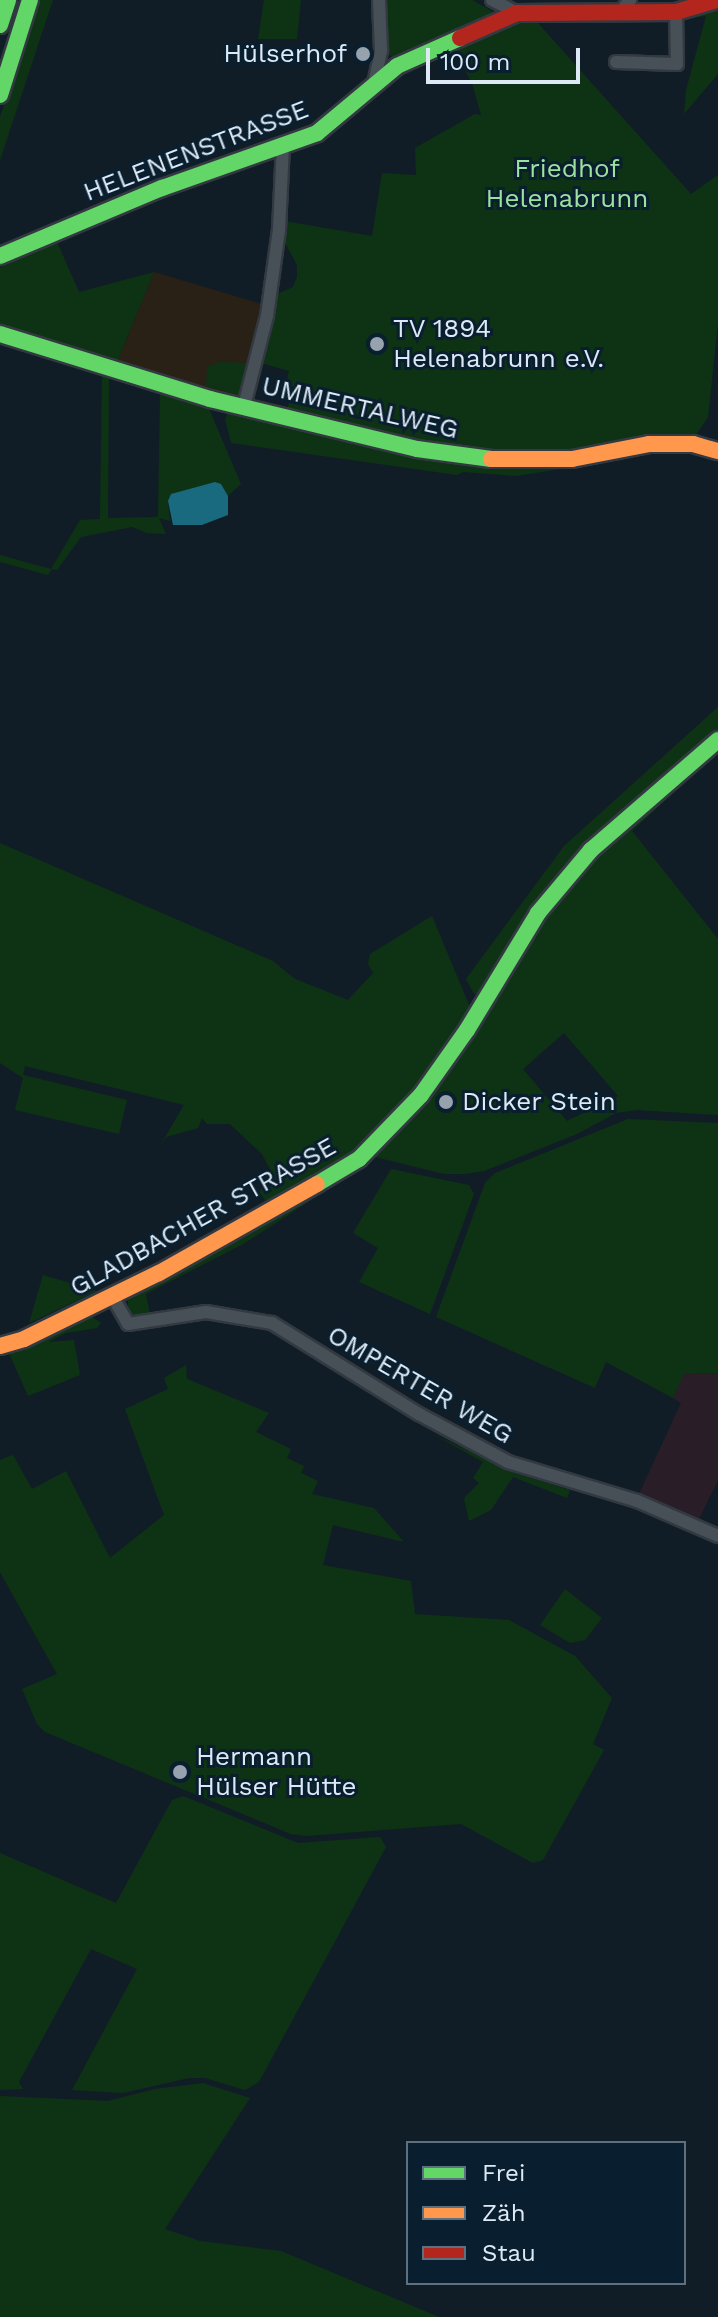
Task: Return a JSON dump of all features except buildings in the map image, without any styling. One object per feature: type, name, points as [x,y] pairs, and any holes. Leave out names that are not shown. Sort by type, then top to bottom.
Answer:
[{"type":"street","points":[[0,25],[8,0]]},
{"type":"street","points":[[0,95],[30,0]]},
{"type":"street","points":[[374,84],[381,50],[379,0]]},
{"type":"street","points":[[492,0],[517,13]]},
{"type":"street","name":"HELENENSTRASSE","points":[[0,256],[162,188],[317,133],[397,66],[517,13],[626,5],[676,12],[717,0]]},
{"type":"street","points":[[616,62],[677,64],[676,12]]},
{"type":"street","points":[[244,406],[267,316],[279,230],[283,146]]},
{"type":"street","name":"UMMERTALWEG","points":[[0,334],[210,399],[417,449],[502,461],[572,459],[649,444],[693,444],[718,451]]},
{"type":"street","name":"GLADBACHER STRASSE","points":[[0,1346],[24,1339],[112,1296],[309,1191],[359,1159],[421,1095],[467,1030],[529,926],[564,880],[614,829],[718,740]]},
{"type":"street","name":"OMPERTER WEG","points":[[112,1296],[128,1324],[206,1312],[272,1323],[419,1414],[508,1462],[637,1501],[718,1536]]},
{"type":"shaded area","points":[[154,272],[265,305],[242,400],[117,362]]},
{"type":"shaded area","points":[[718,1373],[718,1480],[698,1521],[639,1494],[681,1403],[673,1398],[683,1374]]},
{"type":"green space","points":[[40,0],[53,0],[0,160],[0,117]]},
{"type":"green space","points":[[264,0],[301,0],[297,39],[258,39]]},
{"type":"green space","points":[[384,0],[472,0],[492,11],[493,18],[400,60],[387,54]]},
{"type":"green space","points":[[718,8],[718,74],[684,114],[686,90],[706,16],[685,19]]},
{"type":"green space","name":"Friedhof Helenabrunn","points":[[537,22],[691,194],[718,175],[718,323],[708,417],[695,436],[593,451],[504,456],[454,449],[286,413],[294,387],[286,384],[289,371],[261,363],[275,295],[293,287],[297,277],[297,265],[282,237],[284,221],[372,236],[382,173],[416,175],[415,148],[475,114],[481,115],[472,83],[453,48],[519,23]]},
{"type":"green space","points":[[57,242],[79,292],[154,272],[117,362],[0,327],[0,268]]},
{"type":"green space","points":[[219,362],[246,363],[239,395],[206,386],[207,367]]},
{"type":"green space","points":[[102,373],[109,375],[108,518],[158,517],[160,390],[207,404],[241,484],[228,496],[221,484],[168,502],[170,521],[159,518],[166,534],[147,533],[132,527],[81,537],[57,570],[52,569],[48,575],[0,562],[0,555],[51,569],[80,520],[100,519]]},
{"type":"green space","points":[[229,410],[284,423],[565,465],[560,469],[516,476],[463,472],[457,475],[231,443],[225,419]]},
{"type":"green space","points":[[718,707],[718,731],[617,820],[482,993],[474,994],[466,979],[564,846]]},
{"type":"green space","points":[[718,747],[718,752],[632,831],[718,939],[718,1115],[637,1110],[616,1113],[577,1134],[484,1171],[465,1174],[444,1174],[371,1156],[565,888],[573,888],[580,872],[614,837]],"holes":[[[564,1033],[618,1096],[567,1121],[523,1069]]]},
{"type":"green space","points":[[0,843],[273,961],[295,979],[348,1000],[373,973],[368,964],[370,954],[432,916],[472,1012],[430,1075],[377,1134],[346,1161],[235,1227],[232,1223],[267,1203],[259,1192],[273,1175],[262,1154],[230,1124],[207,1124],[202,1118],[198,1128],[166,1137],[157,1151],[184,1105],[25,1066],[23,1075],[127,1100],[119,1134],[15,1110],[23,1078],[0,1063]]},
{"type":"green space","points":[[628,1119],[718,1123],[718,1373],[684,1374],[673,1398],[606,1362],[595,1388],[436,1317],[485,1183],[495,1173]]},
{"type":"green space","points":[[352,1168],[361,1168],[243,1244],[146,1294],[150,1315],[134,1316],[128,1312],[128,1300],[133,1296],[285,1213]]},
{"type":"green space","points":[[391,1169],[469,1185],[474,1194],[430,1314],[359,1282],[378,1248],[353,1233]]},
{"type":"green space","points":[[43,1275],[97,1291],[29,1323]]},
{"type":"green space","points":[[91,1316],[101,1323],[97,1328],[66,1333],[48,1342],[74,1340],[80,1375],[28,1396],[8,1351],[34,1343]]},
{"type":"green space","points":[[186,1365],[187,1379],[269,1413],[256,1432],[291,1449],[287,1458],[304,1466],[301,1473],[318,1481],[312,1494],[374,1508],[404,1542],[333,1525],[323,1565],[411,1581],[415,1614],[509,1620],[575,1656],[612,1698],[593,1744],[604,1750],[543,1860],[533,1863],[461,1824],[306,1836],[291,1834],[45,1732],[37,1724],[22,1689],[57,1674],[0,1572],[0,1460],[13,1455],[32,1489],[66,1471],[110,1558],[164,1515],[125,1409],[168,1389],[164,1378]]},
{"type":"green space","points":[[433,1434],[515,1473],[570,1490],[567,1498],[513,1477],[491,1510],[469,1521],[464,1498],[479,1483],[473,1478],[483,1462]]},
{"type":"green space","points":[[565,1589],[602,1618],[585,1640],[570,1643],[540,1625]]},
{"type":"green space","points":[[183,1796],[298,1843],[380,1837],[386,1847],[259,2082],[245,2090],[205,2078],[189,2078],[123,2093],[72,2090],[137,1969],[91,1949],[19,2082],[23,2089],[0,2090],[0,1853],[116,1903],[172,1800]]},
{"type":"green space","points":[[203,2083],[250,2098],[165,2229],[200,2241],[281,2251],[439,2317],[0,2317],[0,2096],[108,2101],[155,2089]]},
{"type":"water","points":[[215,482],[221,484],[228,496],[228,515],[202,525],[173,525],[168,501],[171,494]]},
{"type":"traffic: fast","points":[[0,25],[8,0]]},
{"type":"traffic: fast","points":[[0,95],[30,0]]},
{"type":"traffic: fast","points":[[0,256],[162,188],[317,133],[397,66],[460,38]]},
{"type":"traffic: fast","points":[[0,334],[210,399],[417,449],[491,459]]},
{"type":"traffic: fast","points":[[317,1184],[359,1159],[421,1095],[467,1030],[538,913],[591,850],[718,740]]},
{"type":"traffic: slow","points":[[491,459],[572,459],[649,444],[693,444],[718,451]]},
{"type":"traffic: slow","points":[[0,1346],[24,1339],[159,1273],[317,1184]]},
{"type":"traffic: jam","points":[[460,38],[517,13],[676,12],[717,0]]},
{"type":"place","name":"Hülserhof","points":[[363,54]]},
{"type":"place","name":"TV 1894 Helenabrunn e.V.","points":[[377,344]]},
{"type":"place","name":"Dicker Stein","points":[[446,1102]]},
{"type":"place","name":"Hermann Hülser Hütte","points":[[180,1772]]}]
